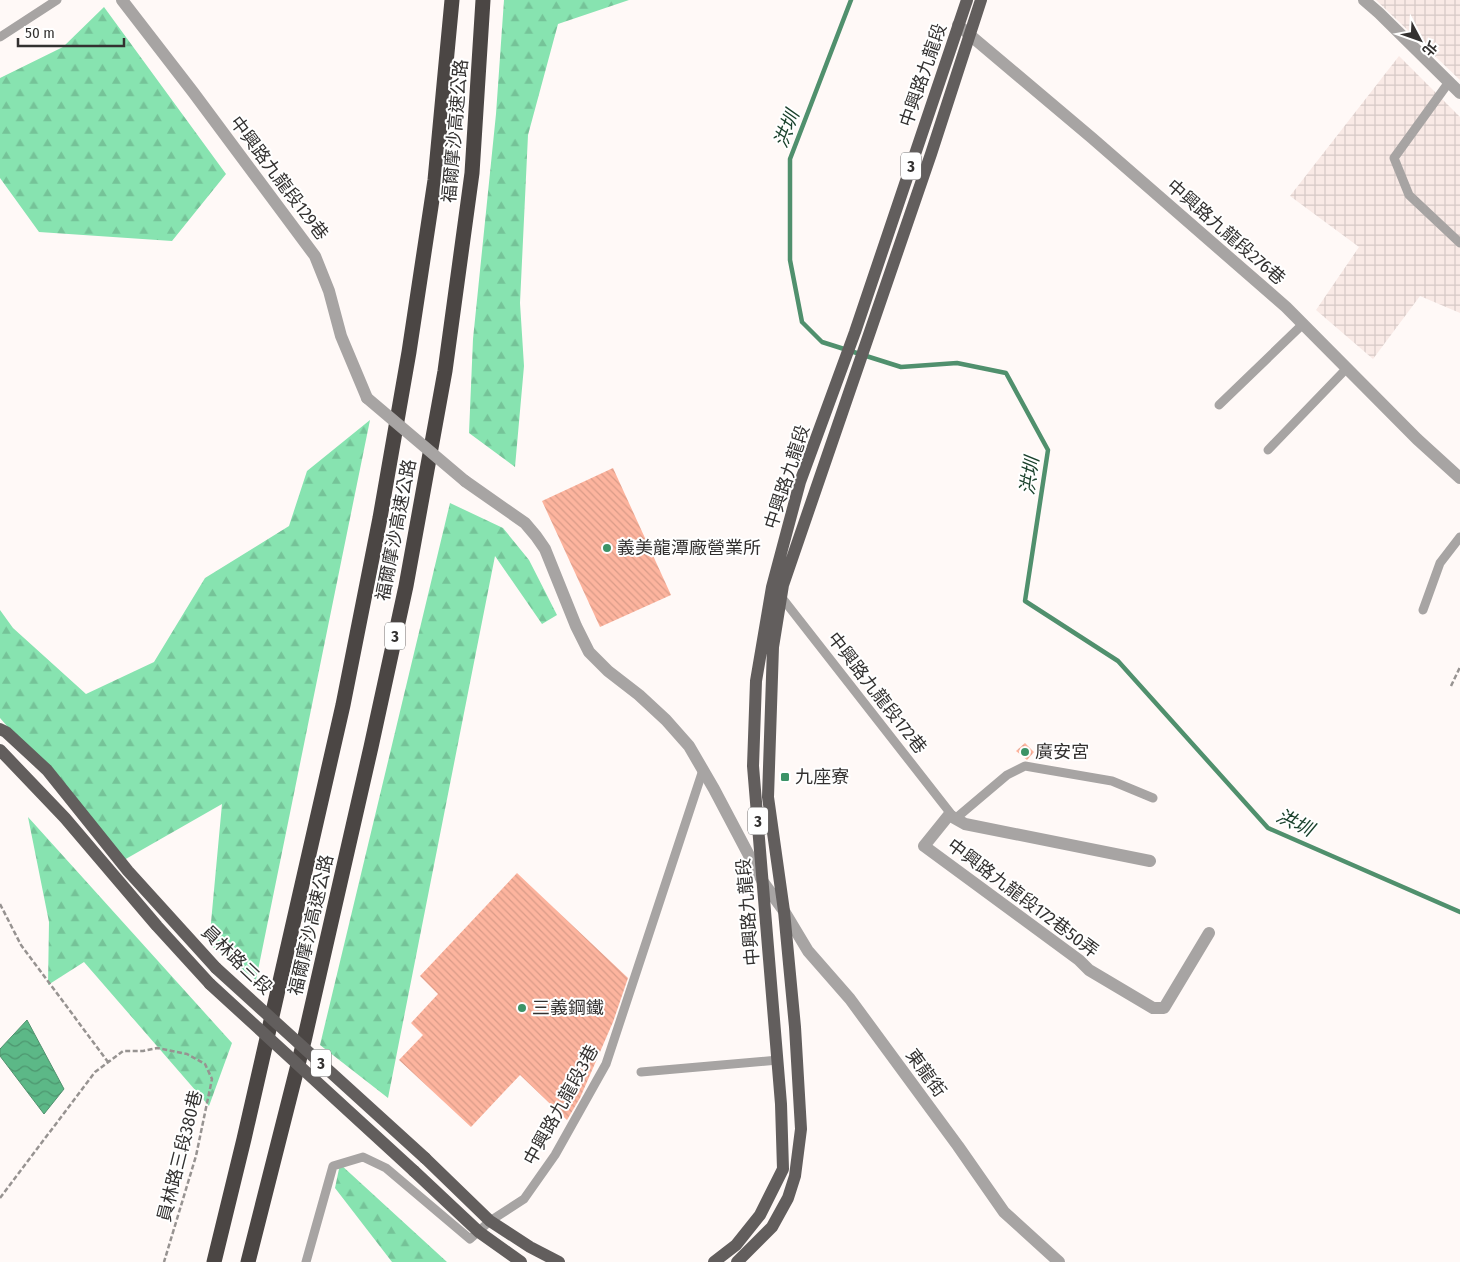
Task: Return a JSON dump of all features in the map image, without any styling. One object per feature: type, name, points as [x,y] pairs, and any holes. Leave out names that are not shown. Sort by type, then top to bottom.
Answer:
[{"type":"highway","name":"福爾摩沙高速公路","points":[[214,1262],[247,1129],[343,705],[380,518],[409,352],[435,180],[452,0]]},
{"type":"highway","name":"福爾摩沙高速公路","points":[[248,1262],[306,1031],[406,586],[444,371],[472,173],[483,0]]},
{"type":"main road","name":"中興路九龍段","points":[[714,1262],[736,1245],[760,1215],[783,1169],[778,1060],[753,766],[755,690],[772,587],[800,482],[855,332],[966,0]]},
{"type":"main road","name":"中興路九龍段","points":[[737,1262],[772,1226],[788,1198],[795,1176],[801,1129],[795,1027],[784,911],[768,796],[773,647],[783,585],[981,0]]},
{"type":"main road","name":"員林路三段","points":[[0,729],[6,732],[47,770],[128,872],[216,968],[426,1158],[490,1221]]},
{"type":"main road","name":"員林路三段","points":[[0,750],[65,818],[157,926],[210,984],[479,1232]]},
{"type":"main road","name":"3","points":[[490,1221],[530,1247],[560,1262]]},
{"type":"main road","name":"3","points":[[479,1232],[521,1262]]},
{"type":"street","name":"中興路九龍段129巷","points":[[122,0],[315,256],[329,290],[341,336],[367,398],[465,480],[525,523],[544,549],[576,626],[589,652],[608,670],[640,695],[666,720],[689,746],[703,770]]},
{"type":"street","points":[[1364,0],[1460,93]]},
{"type":"street","name":"中興路九龍段276巷","points":[[958,25],[1114,157],[1286,307],[1417,439],[1460,478]]},
{"type":"street","points":[[703,770],[763,882]]},
{"type":"street","name":"中興路九龍段172巷50弄","points":[[1150,861],[965,824],[949,815],[924,846],[1079,960],[1089,970],[1153,1008],[1164,1008],[1209,933]]},
{"type":"street","name":"東龍街","points":[[763,882],[784,911],[808,951],[850,999],[1004,1212],[1059,1262]]},
{"type":"lane","points":[[0,37],[57,0]]},
{"type":"lane","points":[[1449,82],[1394,158],[1409,195],[1460,243]]},
{"type":"lane","points":[[1219,405],[1302,324]]},
{"type":"lane","points":[[1268,450],[1346,368]]},
{"type":"lane","points":[[1423,610],[1440,563],[1460,538]]},
{"type":"lane","name":"中興路九龍段172巷","points":[[772,587],[781,596],[955,820]]},
{"type":"lane","points":[[955,820],[1007,775],[1025,766],[1112,781],[1153,798]]},
{"type":"lane","name":"中興路九龍段3巷","points":[[479,1232],[490,1221],[524,1199],[555,1155],[606,1064],[703,770]]},
{"type":"lane","points":[[641,1072],[778,1060]]},
{"type":"lane","points":[[306,1262],[333,1166],[363,1157],[386,1168],[470,1240],[479,1232]]},
{"type":"path","points":[[1451,686],[1460,667]]},
{"type":"path","points":[[0,904],[21,945],[108,1062]]},
{"type":"path","name":"員林路三段380巷","points":[[0,1198],[95,1072],[123,1051],[143,1051],[157,1048],[187,1054],[205,1064],[212,1079],[196,1156],[164,1262]]},
{"type":"shaded area","points":[[1376,0],[1460,0],[1460,80]]},
{"type":"shaded area","points":[[1399,56],[1460,117],[1460,313],[1420,296],[1373,359],[1316,310],[1359,247],[1290,196]]},
{"type":"green space","points":[[504,0],[629,0],[558,24],[528,135],[520,303],[524,366],[515,467],[469,433],[473,339],[496,114]]},
{"type":"green space","points":[[104,7],[226,174],[172,241],[39,232],[0,178],[0,78],[63,47]]},
{"type":"green space","points":[[370,420],[256,980],[209,944],[222,804],[124,860],[0,718],[0,610],[13,628],[86,694],[154,662],[205,578],[289,526],[307,471]]},
{"type":"green space","points":[[450,503],[503,528],[529,560],[557,615],[542,624],[495,556],[388,1098],[320,1045]]},
{"type":"green space","points":[[28,817],[232,1043],[209,1106],[84,962],[48,985],[49,922]]},
{"type":"green space","points":[[340,1164],[447,1262],[392,1262],[335,1188]]},
{"type":"water","points":[[27,1020],[64,1089],[44,1114],[0,1056],[0,1049]]},
{"type":"building","name":"義美龍潭廠營業所","points":[[613,468],[671,595],[600,627],[542,501]]},
{"type":"building","name":"廣安宮","points":[[1025,743],[1034,752],[1027,760],[1016,751]]},
{"type":"building","name":"三義鋼鐵","points":[[517,873],[628,978],[613,1022],[580,1098],[567,1120],[520,1075],[471,1127],[399,1060],[423,1035],[411,1023],[438,994],[420,976]]},
{"type":"waterway","name":"洪圳","points":[[851,0],[790,159],[790,260],[802,322],[822,342],[901,367],[957,363],[1006,373],[1048,450],[1025,601],[1118,661],[1268,828],[1460,912]]},
{"type":"place","name":"義美龍潭廠營業所","points":[[607,548]]},
{"type":"place","name":"廣安宮","points":[[1025,752]]},
{"type":"place","name":"九座寮","points":[[785,777]]},
{"type":"place","name":"三義鋼鐵","points":[[522,1008]]}]
